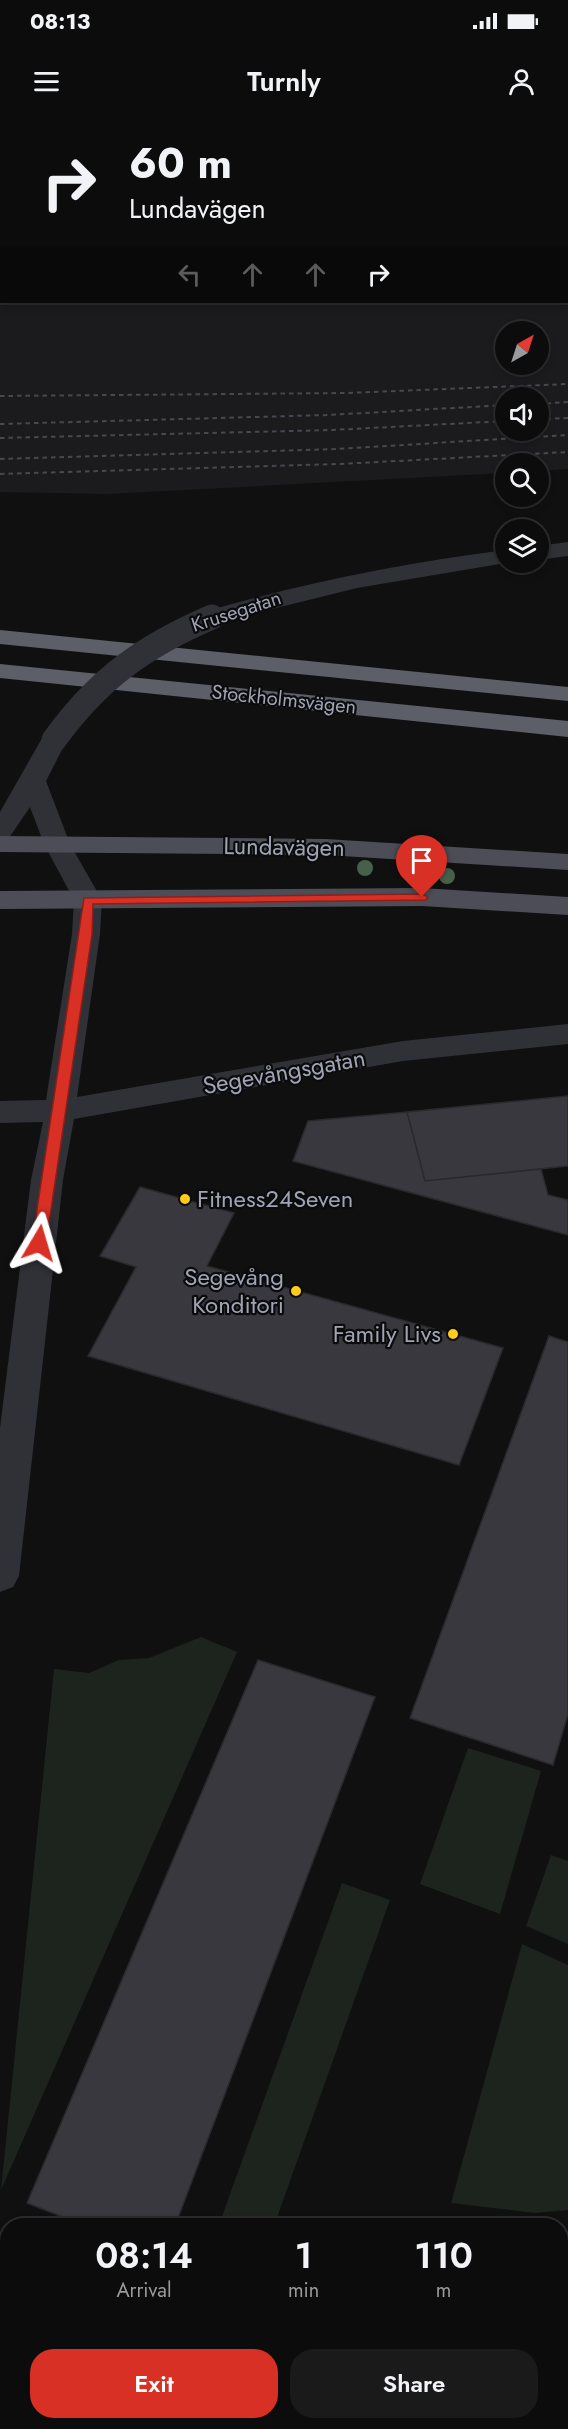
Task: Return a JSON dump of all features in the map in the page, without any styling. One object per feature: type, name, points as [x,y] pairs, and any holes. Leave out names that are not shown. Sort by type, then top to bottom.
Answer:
[{"type":"highway","name":"Stockholmsvägen","points":[[0,637],[568,694]]},
{"type":"highway","name":"Stockholmsvägen","points":[[0,671],[568,729]]},
{"type":"main road","name":"Lundavägen","points":[[0,844],[326,847],[568,862]]},
{"type":"main road","name":"Lundavägen","points":[[0,900],[422,897],[568,906]]},
{"type":"street","points":[[549,552],[568,549]]},
{"type":"street","name":"Krusegatan","points":[[0,832],[33,781],[54,740],[89,694],[121,665],[154,643],[212,616],[286,594],[358,579],[495,559]]},
{"type":"street","points":[[0,1576],[46,1189],[86,934],[88,900],[57,844],[33,781]]},
{"type":"street","name":"Segevångsgatan","points":[[0,1112],[60,1111],[403,1051],[568,1034]]},
{"type":"shaded area","points":[[0,303],[568,303],[568,469],[549,470],[549,453],[495,453],[495,474],[108,494],[0,492]]},
{"type":"shaded area","points":[[201,1637],[237,1652],[1,2190],[54,1669],[89,1673],[119,1660],[149,1658]]},
{"type":"shaded area","points":[[468,1748],[541,1771],[500,1914],[420,1884]]},
{"type":"shaded area","points":[[551,1855],[568,1861],[568,1944],[526,1926]]},
{"type":"shaded area","points":[[342,1883],[390,1900],[277,2218],[221,2218]]},
{"type":"shaded area","points":[[522,1944],[568,1965],[568,2210],[535,2213],[451,2203]]},
{"type":"building","points":[[568,1096],[568,1166],[425,1181],[407,1112]]},
{"type":"building","points":[[407,1112],[425,1181],[541,1169],[548,1195],[568,1200],[568,1235],[293,1161],[308,1121]]},
{"type":"building","points":[[140,1187],[234,1213],[207,1266],[503,1348],[459,1465],[88,1356],[136,1267],[100,1256]]},
{"type":"building","points":[[549,1336],[568,1342],[568,1714],[553,1765],[410,1718]]},
{"type":"building","points":[[258,1660],[375,1697],[178,2218],[65,2218],[27,2203]]},
{"type":"railway","points":[[0,396],[347,393],[568,384]]},
{"type":"railway","points":[[549,403],[568,402]]},
{"type":"railway","points":[[0,424],[328,415],[495,406]]},
{"type":"railway","points":[[549,419],[568,418]]},
{"type":"railway","points":[[0,438],[332,430],[495,422]]},
{"type":"railway","points":[[0,459],[336,449],[568,435]]},
{"type":"railway","points":[[0,474],[340,464],[568,452]]},
{"type":"place","name":"Fitness24Seven","points":[[185,1199]]},
{"type":"place","name":"Segevång Konditori","points":[[296,1291]]},
{"type":"place","name":"Family Livs","points":[[453,1334]]},
{"type":"route","points":[[39,1243],[86,934],[88,900],[422,897]]}]
